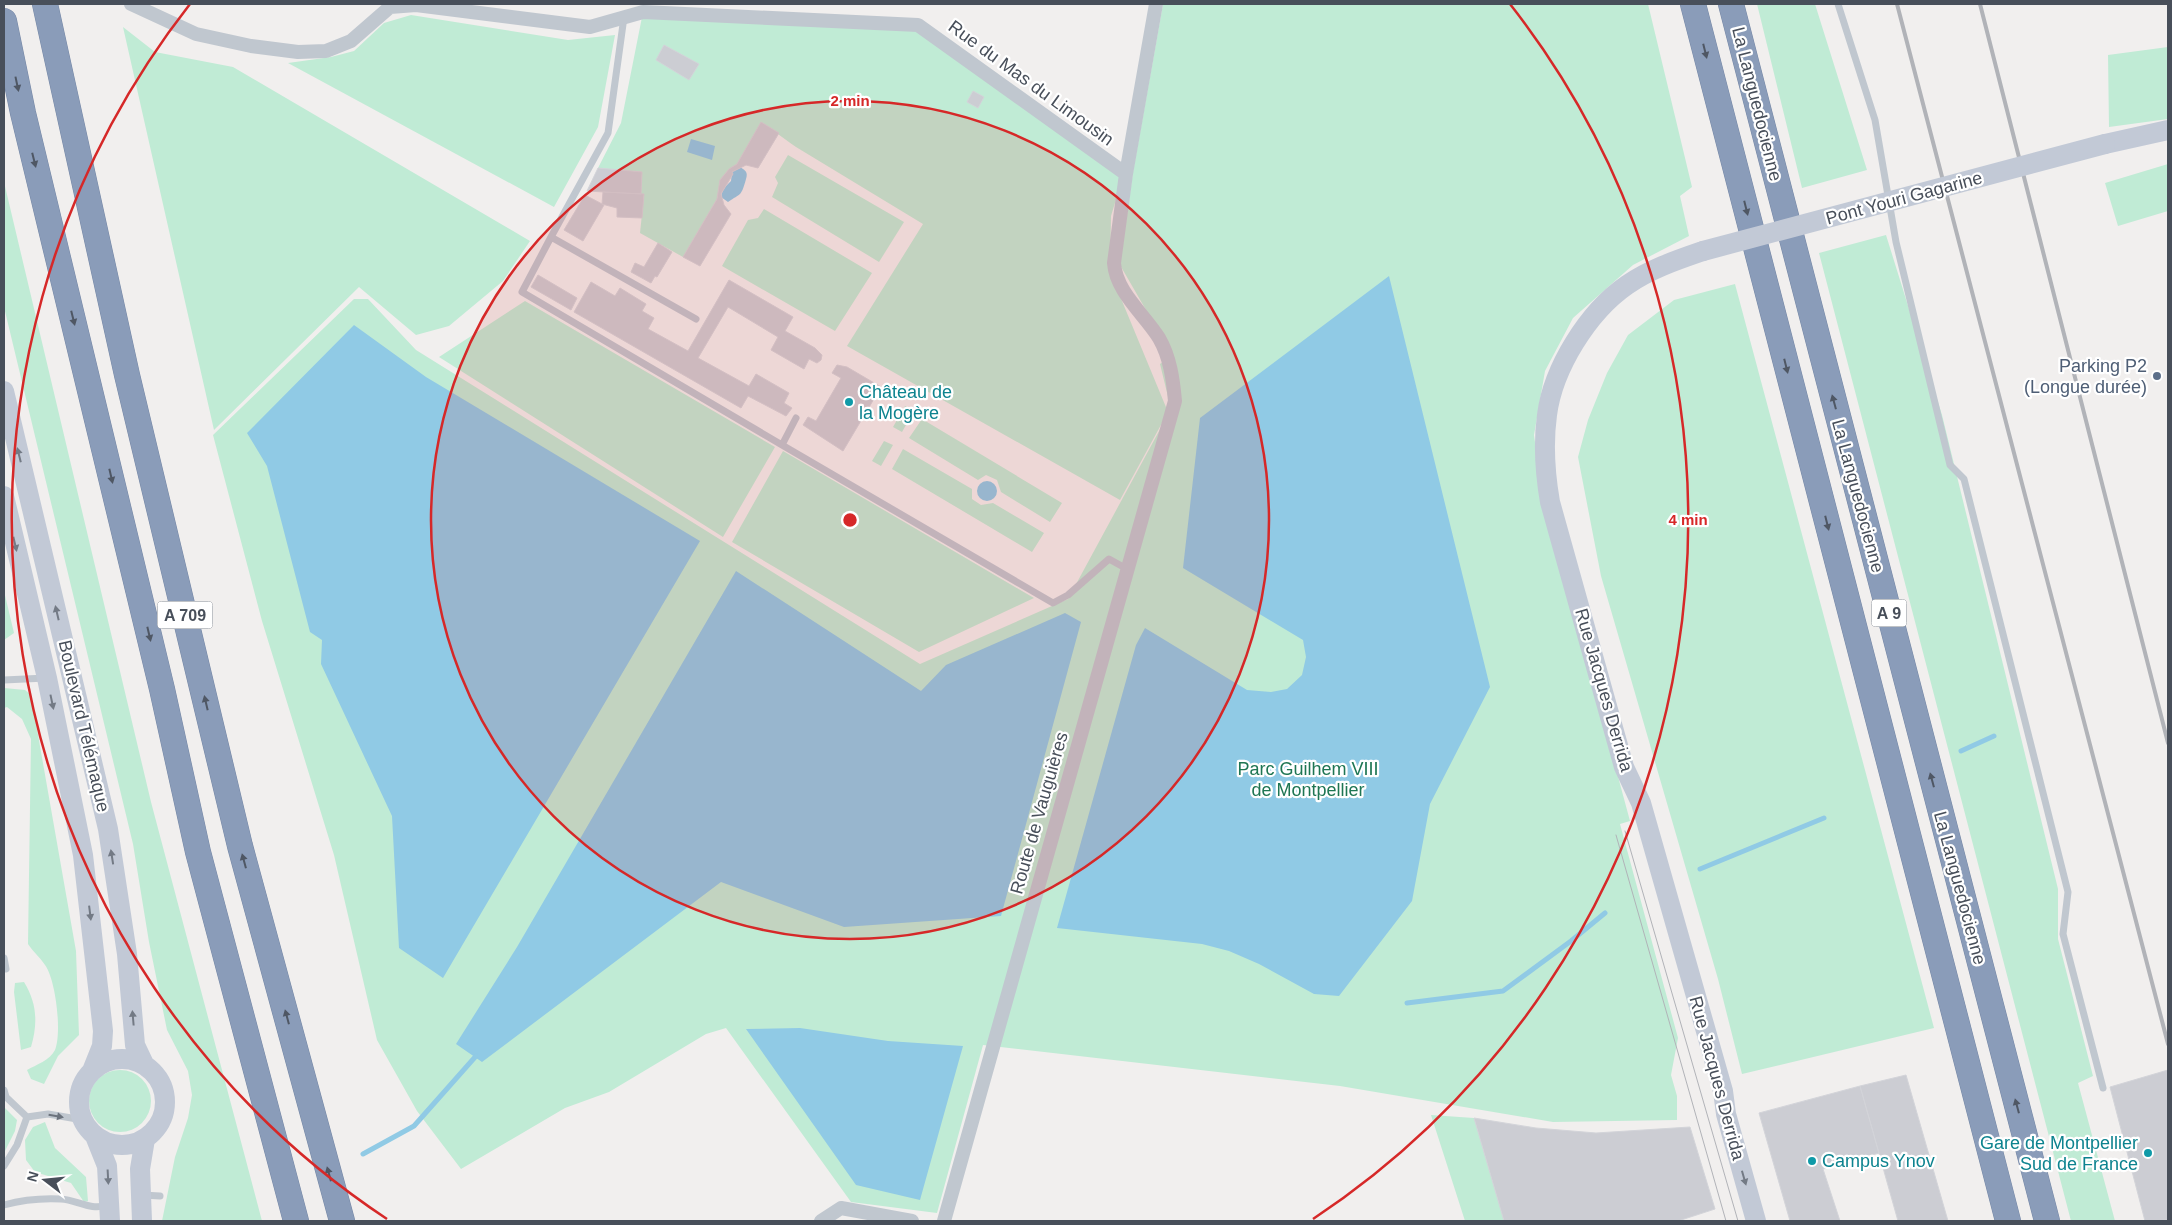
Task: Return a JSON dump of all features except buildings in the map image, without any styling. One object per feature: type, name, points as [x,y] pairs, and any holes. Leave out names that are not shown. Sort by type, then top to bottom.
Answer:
[{"type":"highway","name":"A 709","points":[[45,4],[127,375],[240,846],[342,1221]]},
{"type":"highway","name":"La Languedocienne","points":[[1693,4],[2008,1221]]},
{"type":"highway","name":"La Languedocienne","points":[[1731,4],[2047,1221]]},
{"type":"highway","name":"A 709","points":[[4,20],[23,112],[160,680],[198,852],[296,1221]]},
{"type":"main road","name":"Pont Youri Gagarine","points":[[1703,251],[2105,144],[2168,130]]},
{"type":"main road","name":"Rue Jacques Derrida","points":[[1703,251],[1657,268],[1626,286],[1584,327],[1558,378],[1547,413],[1545,473],[1550,502],[1612,726],[1624,767],[1644,812],[1724,1091],[1726,1114],[1756,1221]]},
{"type":"main road","name":"Boulevard Télémaque","points":[[4,391],[108,829],[127,954],[135,1045],[144,1064]]},
{"type":"main road","name":"Boulevard Télémaque","points":[[4,496],[47,678],[83,855],[103,1031],[102,1046],[92,1071]]},
{"type":"main road","points":[[95,1136],[106,1143],[119,1146],[133,1144],[145,1139],[155,1131],[162,1120],[165,1108],[165,1095],[161,1083],[154,1072],[144,1064],[131,1060],[117,1059],[103,1063],[92,1071],[84,1082],[79,1094],[80,1112],[83,1120],[95,1136],[107,1166],[110,1213]]},
{"type":"main road","points":[[142,1221],[150,1195],[140,1169],[145,1139]]},
{"type":"street","name":"Rue du Mas du Limousin","points":[[131,4],[196,34],[250,46],[298,52],[326,51],[351,41],[390,7],[416,5],[590,27],[643,12],[918,25],[1126,174]]},
{"type":"street","name":"Route de Vauguières","points":[[944,1221],[1176,401],[1168,356],[1159,338],[1120,284],[1115,273],[1114,257],[1126,174],[1156,4]]},
{"type":"street","points":[[821,1221],[841,1208],[912,1221]]},
{"type":"lane","points":[[1838,4],[1875,120],[1896,242],[1950,465],[1964,479],[2068,892],[2063,934],[2104,1088]]},
{"type":"lane","points":[[624,17],[608,132],[522,292],[1053,603],[1068,595],[1108,559],[1127,569]]},
{"type":"lane","points":[[551,237],[696,319]]},
{"type":"lane","points":[[782,444],[796,418]]},
{"type":"lane","points":[[4,680],[47,678]]},
{"type":"lane","points":[[4,958],[6,969]]},
{"type":"lane","points":[[5,1094],[27,1117]]},
{"type":"lane","points":[[27,1117],[48,1114],[83,1120]]},
{"type":"lane","points":[[4,1166],[17,1145],[27,1117]]},
{"type":"lane","points":[[4,1206],[19,1201],[62,1199],[110,1213]]},
{"type":"green space","name":"Parc Guilhem VIII de Montpellier","points":[[1163,4],[1648,4],[1692,187],[1680,196],[1689,236],[1633,265],[1573,318],[1545,371],[1534,435],[1543,499],[1630,821],[1620,824],[1678,1038],[1671,1075],[1677,1096],[1677,1120],[1553,1122],[1340,1086],[983,1045],[937,1213],[851,1202],[726,1028],[706,1034],[609,1092],[565,1108],[461,1169],[417,1111],[377,1040],[334,855],[262,621],[213,435],[354,299],[368,299],[416,350],[920,664],[1068,599],[1171,409],[1160,364],[1172,355],[1120,265],[1133,172]]},
{"type":"green space","points":[[1757,4],[1815,4],[1867,170],[1802,188]]},
{"type":"green space","points":[[643,12],[918,25],[1124,173],[1111,216],[1110,272],[1168,412],[1120,500],[847,346],[923,224],[796,147],[761,123],[737,164],[729,169],[720,180],[717,199],[683,257],[640,233],[644,195],[641,194],[642,172],[598,168],[621,123]]},
{"type":"green space","points":[[411,15],[568,40],[615,35],[598,127],[554,207],[288,63],[331,57],[354,51],[384,23]]},
{"type":"green space","points":[[123,27],[155,52],[233,67],[530,241],[503,281],[449,326],[416,335],[359,287],[214,430]]},
{"type":"green space","points":[[2168,47],[2168,119],[2109,127],[2108,55]]},
{"type":"green space","points":[[788,155],[904,222],[879,262],[772,197],[778,183],[775,177]]},
{"type":"green space","points":[[2168,164],[2168,211],[2118,226],[2105,183]]},
{"type":"green space","points":[[4,182],[151,802],[262,1221],[162,1221],[175,1157],[188,1118],[192,1095],[188,1071],[167,1030],[149,942],[133,844],[4,307]]},
{"type":"green space","points":[[764,209],[872,273],[835,331],[722,266],[748,220],[758,218]]},
{"type":"green space","points":[[1886,235],[1942,415],[2058,889],[2058,939],[2093,1076],[2078,1083],[2115,1221],[2071,1221],[1819,253]]},
{"type":"green space","points":[[1735,284],[1934,1028],[1742,1074],[1718,979],[1601,576],[1578,457],[1588,420],[1607,373],[1628,335],[1674,300]]},
{"type":"green space","points":[[525,301],[775,447],[723,537],[439,357]]},
{"type":"green space","points":[[905,406],[914,411],[902,432],[893,427]]},
{"type":"green space","points":[[922,419],[1062,503],[1050,522],[1001,492],[997,480],[986,475],[978,480],[909,438]]},
{"type":"green space","points":[[884,441],[893,445],[881,466],[872,461]]},
{"type":"green space","points":[[903,449],[972,489],[972,499],[981,505],[993,503],[1044,533],[1032,552],[892,469]]},
{"type":"green space","points":[[783,451],[1034,598],[919,652],[732,542]]},
{"type":"green space","points":[[4,591],[14,633],[4,640]]},
{"type":"green space","points":[[4,688],[25,690],[31,695],[76,951],[79,1035],[58,1056],[44,1084],[31,1079],[27,1070],[53,1054],[58,1032],[57,1007],[49,972],[28,944],[31,739],[22,719],[7,707],[4,708]]},
{"type":"green space","points":[[24,982],[34,1005],[35,1030],[31,1047],[21,1050],[14,992],[15,983]]},
{"type":"green space","points":[[120,1070],[137,1075],[142,1079],[146,1084],[151,1101],[146,1118],[142,1123],[137,1127],[120,1132],[103,1127],[98,1123],[94,1118],[89,1101],[94,1084],[98,1079],[103,1075]]},
{"type":"green space","points":[[4,1107],[17,1120],[15,1131],[4,1153]]},
{"type":"green space","points":[[1431,1115],[1474,1118],[1504,1221],[1465,1221]]},
{"type":"green space","points":[[45,1122],[55,1148],[86,1177],[88,1201],[84,1202],[71,1183],[35,1172],[26,1160],[25,1140],[33,1127]]},
{"type":"water","points":[[691,139],[715,146],[712,160],[687,152]]},
{"type":"water","points":[[740,167],[747,173],[742,192],[728,202],[721,197],[723,189],[731,181],[732,172]]},
{"type":"water","points":[[1389,276],[1490,687],[1430,804],[1412,901],[1339,996],[1314,994],[1259,964],[1229,951],[1202,944],[1057,928],[1136,645],[1145,628],[1247,690],[1271,692],[1287,689],[1302,675],[1306,657],[1303,640],[1183,568],[1200,418]]},
{"type":"water","points":[[354,325],[426,377],[700,541],[443,978],[399,948],[392,816],[321,664],[322,640],[310,632],[267,466],[247,433]]},
{"type":"water","points":[[987,481],[994,484],[997,491],[994,498],[987,501],[980,498],[977,491],[980,484]]},
{"type":"water","points":[[736,571],[921,691],[946,665],[1065,613],[1081,622],[1001,916],[844,927],[721,882],[482,1062],[456,1044],[517,947]]},
{"type":"water","points":[[800,1028],[888,1041],[963,1046],[920,1200],[856,1185],[746,1029]]},
{"type":"waterway","points":[[1961,751],[1994,736]]},
{"type":"waterway","points":[[1700,869],[1824,818]]},
{"type":"waterway","points":[[1407,1003],[1503,991],[1571,941],[1605,913]]},
{"type":"waterway","points":[[363,1154],[414,1126],[476,1056]]},
{"type":"tram line","points":[[1625,831],[1738,1221]]},
{"type":"tram line","points":[[1616,835],[1726,1221]]},
{"type":"railway","points":[[1897,4],[2168,1044]]},
{"type":"railway","points":[[1980,4],[2168,743]]},
{"type":"place","name":"Parking P2 (Longue durée)","points":[[2157,376]]},
{"type":"place","name":"Château de la Mogère","points":[[849,402]]},
{"type":"place","name":"Gare de Montpellier Sud de France","points":[[2148,1153]]},
{"type":"place","name":"Campus Ynov","points":[[1812,1161]]}]
